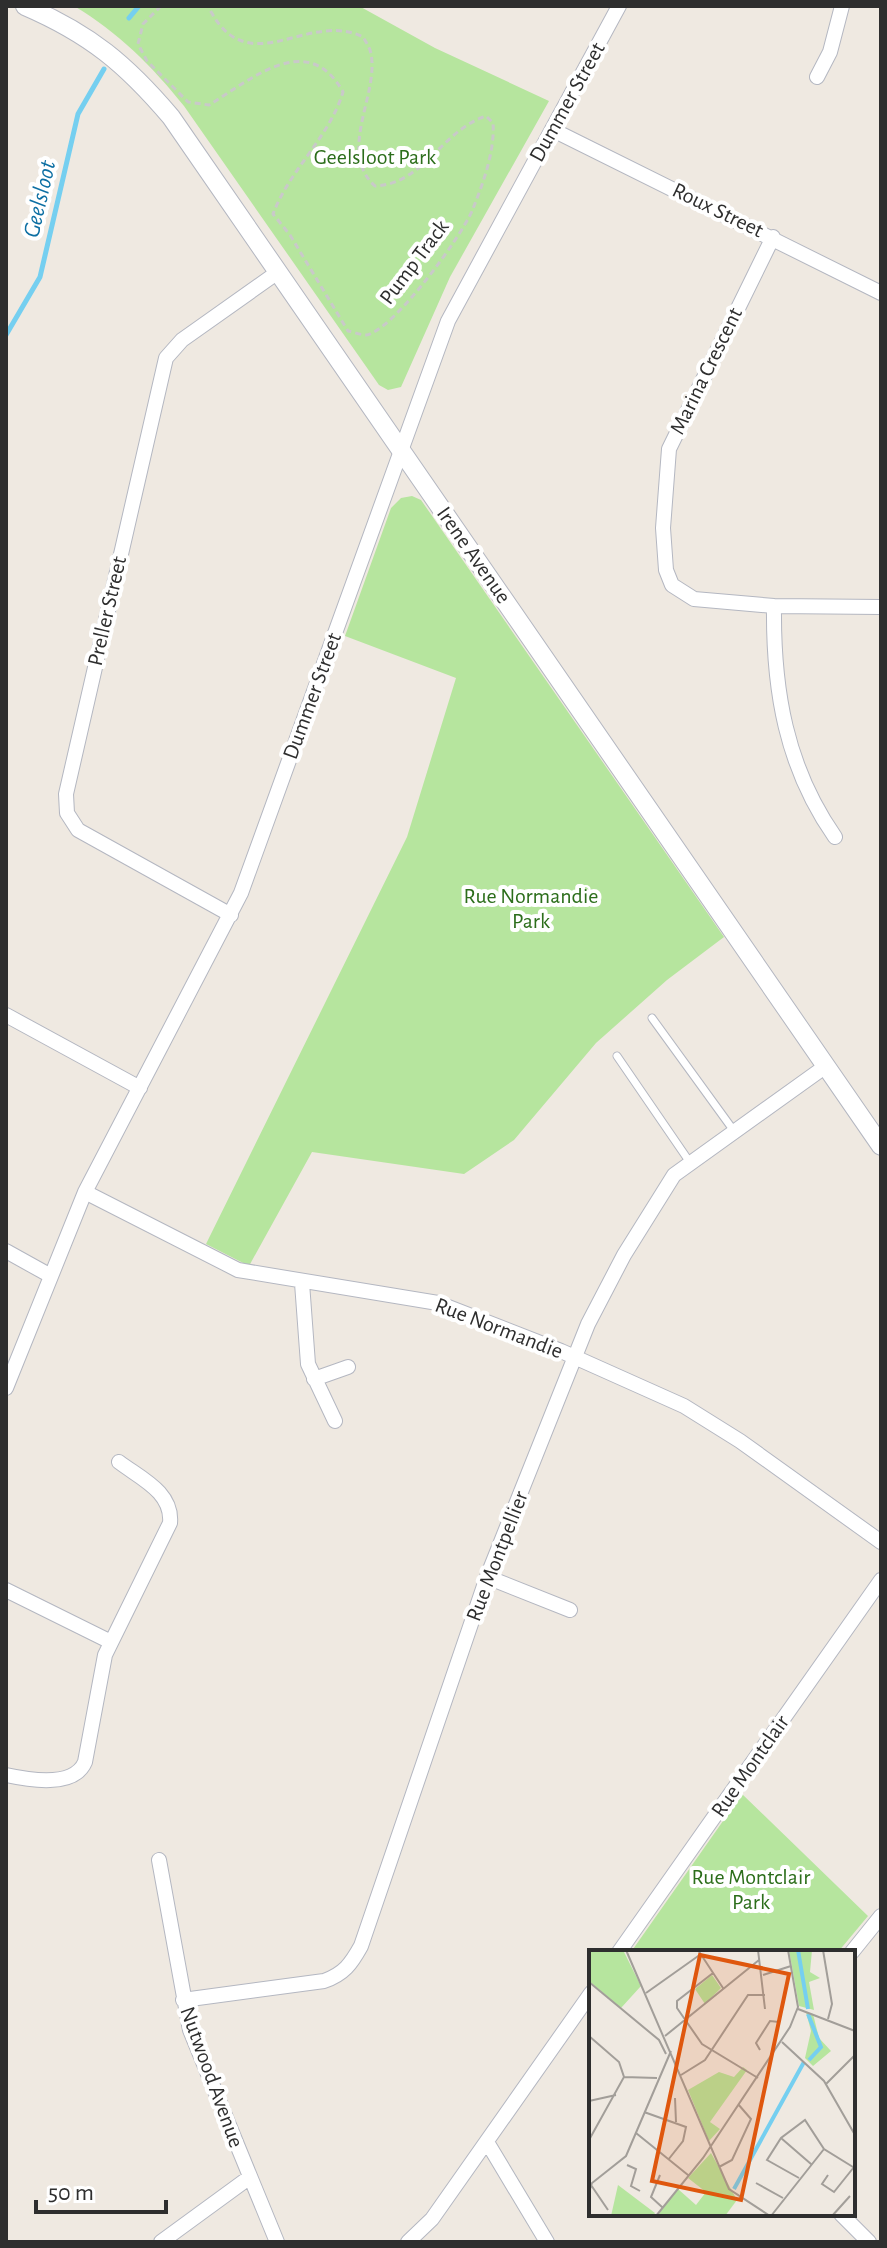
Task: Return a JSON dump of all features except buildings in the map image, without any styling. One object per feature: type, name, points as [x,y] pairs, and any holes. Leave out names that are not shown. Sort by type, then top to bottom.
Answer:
[{"type":"street","name":"Irene Avenue","points":[[25,6],[82,33],[117,58],[171,117],[881,1146]]},
{"type":"street","name":"Dummer Street","points":[[7,1380],[85,1192],[231,915],[448,321],[619,6]]},
{"type":"street","points":[[817,77],[830,52],[842,6]]},
{"type":"street","name":"Roux Street","points":[[553,130],[881,293]]},
{"type":"street","name":"Marina Crescent","points":[[773,237],[669,449],[663,541],[666,570],[672,585],[683,595],[694,599],[774,606],[881,607]]},
{"type":"street","name":"Preller Street","points":[[231,915],[78,830],[67,813],[66,794],[166,358],[182,340],[278,272]]},
{"type":"street","points":[[774,606],[773,664],[782,718],[811,803],[835,837]]},
{"type":"street","points":[[6,1015],[140,1088]]},
{"type":"street","name":"Rue Montpellier","points":[[183,2000],[324,1981],[344,1972],[352,1963],[361,1946],[487,1577],[574,1358],[624,1255],[663,1189],[689,1161],[826,1066]]},
{"type":"street","name":"Rue Normandie","points":[[85,1192],[238,1270],[302,1283],[438,1303],[574,1358],[694,1412],[740,1441],[881,1542]]},
{"type":"street","points":[[6,1251],[51,1276]]},
{"type":"street","points":[[302,1283],[305,1347],[314,1379],[335,1421]]},
{"type":"street","points":[[314,1379],[348,1367]]},
{"type":"street","points":[[6,1775],[63,1779],[82,1769],[100,1671],[111,1642],[170,1523],[171,1513],[165,1497],[119,1462]]},
{"type":"street","points":[[487,1577],[570,1610]]},
{"type":"street","name":"Rue Montclair","points":[[620,1950],[881,1580]]},
{"type":"street","points":[[6,1590],[111,1642]]},
{"type":"street","points":[[6,1605],[34,1606]]},
{"type":"street","name":"Nutwood Avenue","points":[[159,1860],[190,2030],[277,2242]]},
{"type":"street","points":[[854,1950],[881,1916]]},
{"type":"street","points":[[408,2242],[432,2219],[589,1996]]},
{"type":"street","points":[[487,2142],[547,2242]]},
{"type":"street","points":[[161,2242],[250,2177]]},
{"type":"street","points":[[843,2216],[869,2242]]},
{"type":"lane","points":[[652,1018],[734,1131]]},
{"type":"lane","points":[[617,1056],[689,1161]]},
{"type":"path","name":"Pump Track","points":[[161,6],[143,24],[138,44],[147,61],[188,102],[209,105],[273,66],[292,61],[312,63],[332,72],[343,92],[335,117],[280,196],[273,214],[290,235],[348,331],[365,335],[383,328],[409,302],[471,214],[494,141],[493,123],[486,116],[471,121],[410,176],[393,185],[375,186],[362,175],[358,158],[371,55],[363,37],[347,29],[271,44],[250,44],[232,38],[217,24],[208,6]]},
{"type":"green space","name":"Geelsloot Park","points":[[74,6],[359,6],[435,48],[549,101],[450,277],[401,387],[388,390],[379,385],[172,91],[120,39]]},
{"type":"green space","name":"Rue Normandie Park","points":[[412,496],[421,500],[724,937],[667,980],[596,1043],[514,1140],[464,1174],[312,1152],[249,1266],[206,1244],[407,837],[456,678],[345,636],[391,508],[401,498]]},
{"type":"green space","name":"Rue Montclair Park","points":[[742,1794],[868,1916],[840,1950],[632,1950]]},
{"type":"waterway","name":"Geelsloot","points":[[129,18],[139,6]]},
{"type":"waterway","name":"Geelsloot","points":[[6,335],[40,277],[78,114],[104,69]]}]
